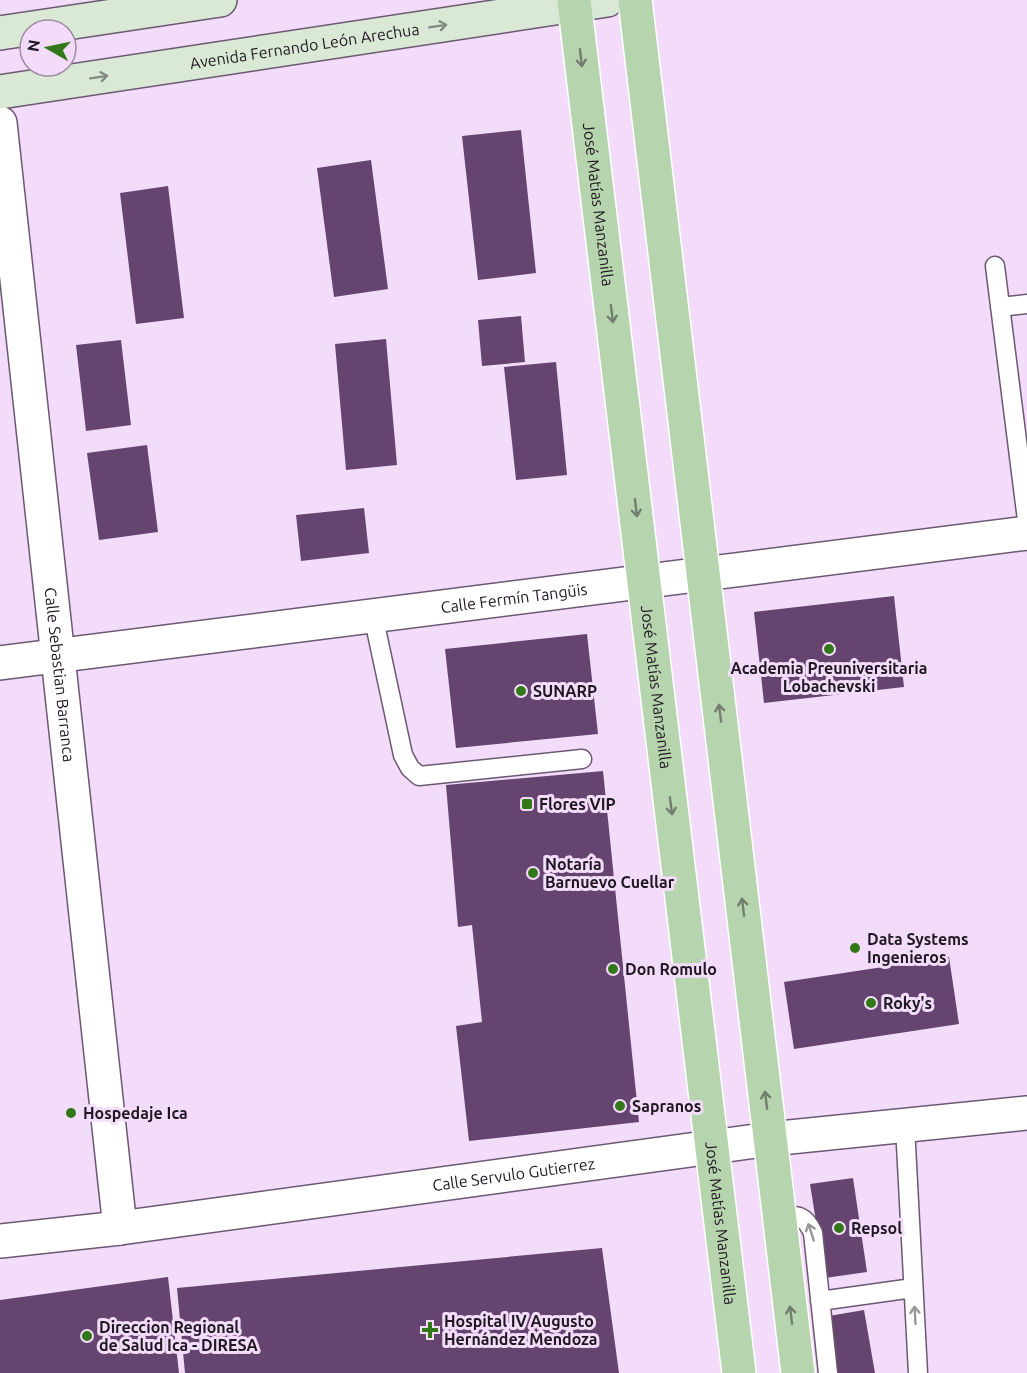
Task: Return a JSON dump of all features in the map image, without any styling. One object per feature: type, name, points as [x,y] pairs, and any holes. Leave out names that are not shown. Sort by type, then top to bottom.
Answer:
[{"type":"main road","points":[[0,33],[220,0]]},
{"type":"main road","name":"Avenida Fernando León Arechua","points":[[0,92],[575,3],[607,0]]},
{"type":"main road","points":[[635,0],[798,1373]]},
{"type":"main road","name":"José Matías Manzanilla","points":[[575,3],[739,1373]]},
{"type":"street","name":"Calle Sebastian Barranca","points":[[0,123],[120,1228]]},
{"type":"street","name":"Calle Fermín Tangüis","points":[[0,663],[1027,533]]},
{"type":"street","name":"Calle Servulo Gutierrez","points":[[0,1241],[120,1228],[770,1139],[1027,1113]]},
{"type":"lane","points":[[995,266],[1027,520]]},
{"type":"lane","points":[[1000,307],[1027,304]]},
{"type":"lane","points":[[374,615],[403,755],[410,768],[419,776],[582,759]]},
{"type":"lane","points":[[905,1126],[918,1373]]},
{"type":"lane","points":[[780,1216],[799,1215],[813,1233],[828,1373]]},
{"type":"lane","points":[[820,1301],[913,1288]]},
{"type":"building","points":[[521,130],[536,273],[478,280],[462,136]]},
{"type":"building","points":[[371,160],[388,289],[334,297],[317,168]]},
{"type":"building","points":[[168,186],[184,318],[136,324],[120,193]]},
{"type":"building","points":[[521,316],[525,362],[482,366],[478,320]]},
{"type":"building","points":[[386,339],[397,465],[346,470],[335,344]]},
{"type":"building","points":[[121,340],[131,425],[86,431],[76,345]]},
{"type":"building","points":[[556,362],[567,475],[516,480],[504,367]]},
{"type":"building","points":[[147,445],[158,532],[99,540],[87,453]]},
{"type":"building","points":[[364,508],[369,553],[301,561],[296,515]]},
{"type":"building","name":"Academia Preuniversitaria Lobachevski","points":[[894,596],[904,687],[764,703],[754,612]]},
{"type":"building","name":"SUNARP","points":[[587,634],[598,734],[456,748],[445,649]]},
{"type":"building","points":[[603,771],[639,1122],[469,1141],[456,1026],[482,1022],[472,925],[458,927],[446,785]]},
{"type":"building","name":"Roky's","points":[[949,957],[959,1024],[794,1049],[784,982]]},
{"type":"building","name":"Repsol","points":[[853,1178],[867,1272],[825,1278],[810,1184]]},
{"type":"building","name":"Hospital IV Augusto Hernández Mendoza","points":[[602,1248],[619,1373],[185,1373],[177,1288]]},
{"type":"building","name":"Direccion Regional de Salud Ica - DIRESA","points":[[168,1277],[179,1373],[0,1373],[0,1300]]},
{"type":"building","points":[[864,1310],[875,1373],[832,1373],[823,1317]]},
{"type":"place","name":"Academia Preuniversitaria Lobachevski","points":[[829,649]]},
{"type":"place","name":"SUNARP","points":[[521,691]]},
{"type":"place","name":"Flores VIP","points":[[527,804]]},
{"type":"place","name":"Notaría Barnuevo Cuellar","points":[[533,873]]},
{"type":"place","name":"Data Systems Ingenieros","points":[[855,948]]},
{"type":"place","name":"Don Romulo","points":[[613,969]]},
{"type":"place","name":"Roky's","points":[[871,1003]]},
{"type":"place","name":"Sapranos","points":[[620,1106]]},
{"type":"place","name":"Hospedaje Ica","points":[[71,1113]]},
{"type":"place","name":"Repsol","points":[[839,1228]]},
{"type":"place","name":"Hospital IV Augusto Hernández Mendoza","points":[[430,1330]]},
{"type":"place","name":"Direccion Regional de Salud Ica - DIRESA","points":[[87,1336]]}]
